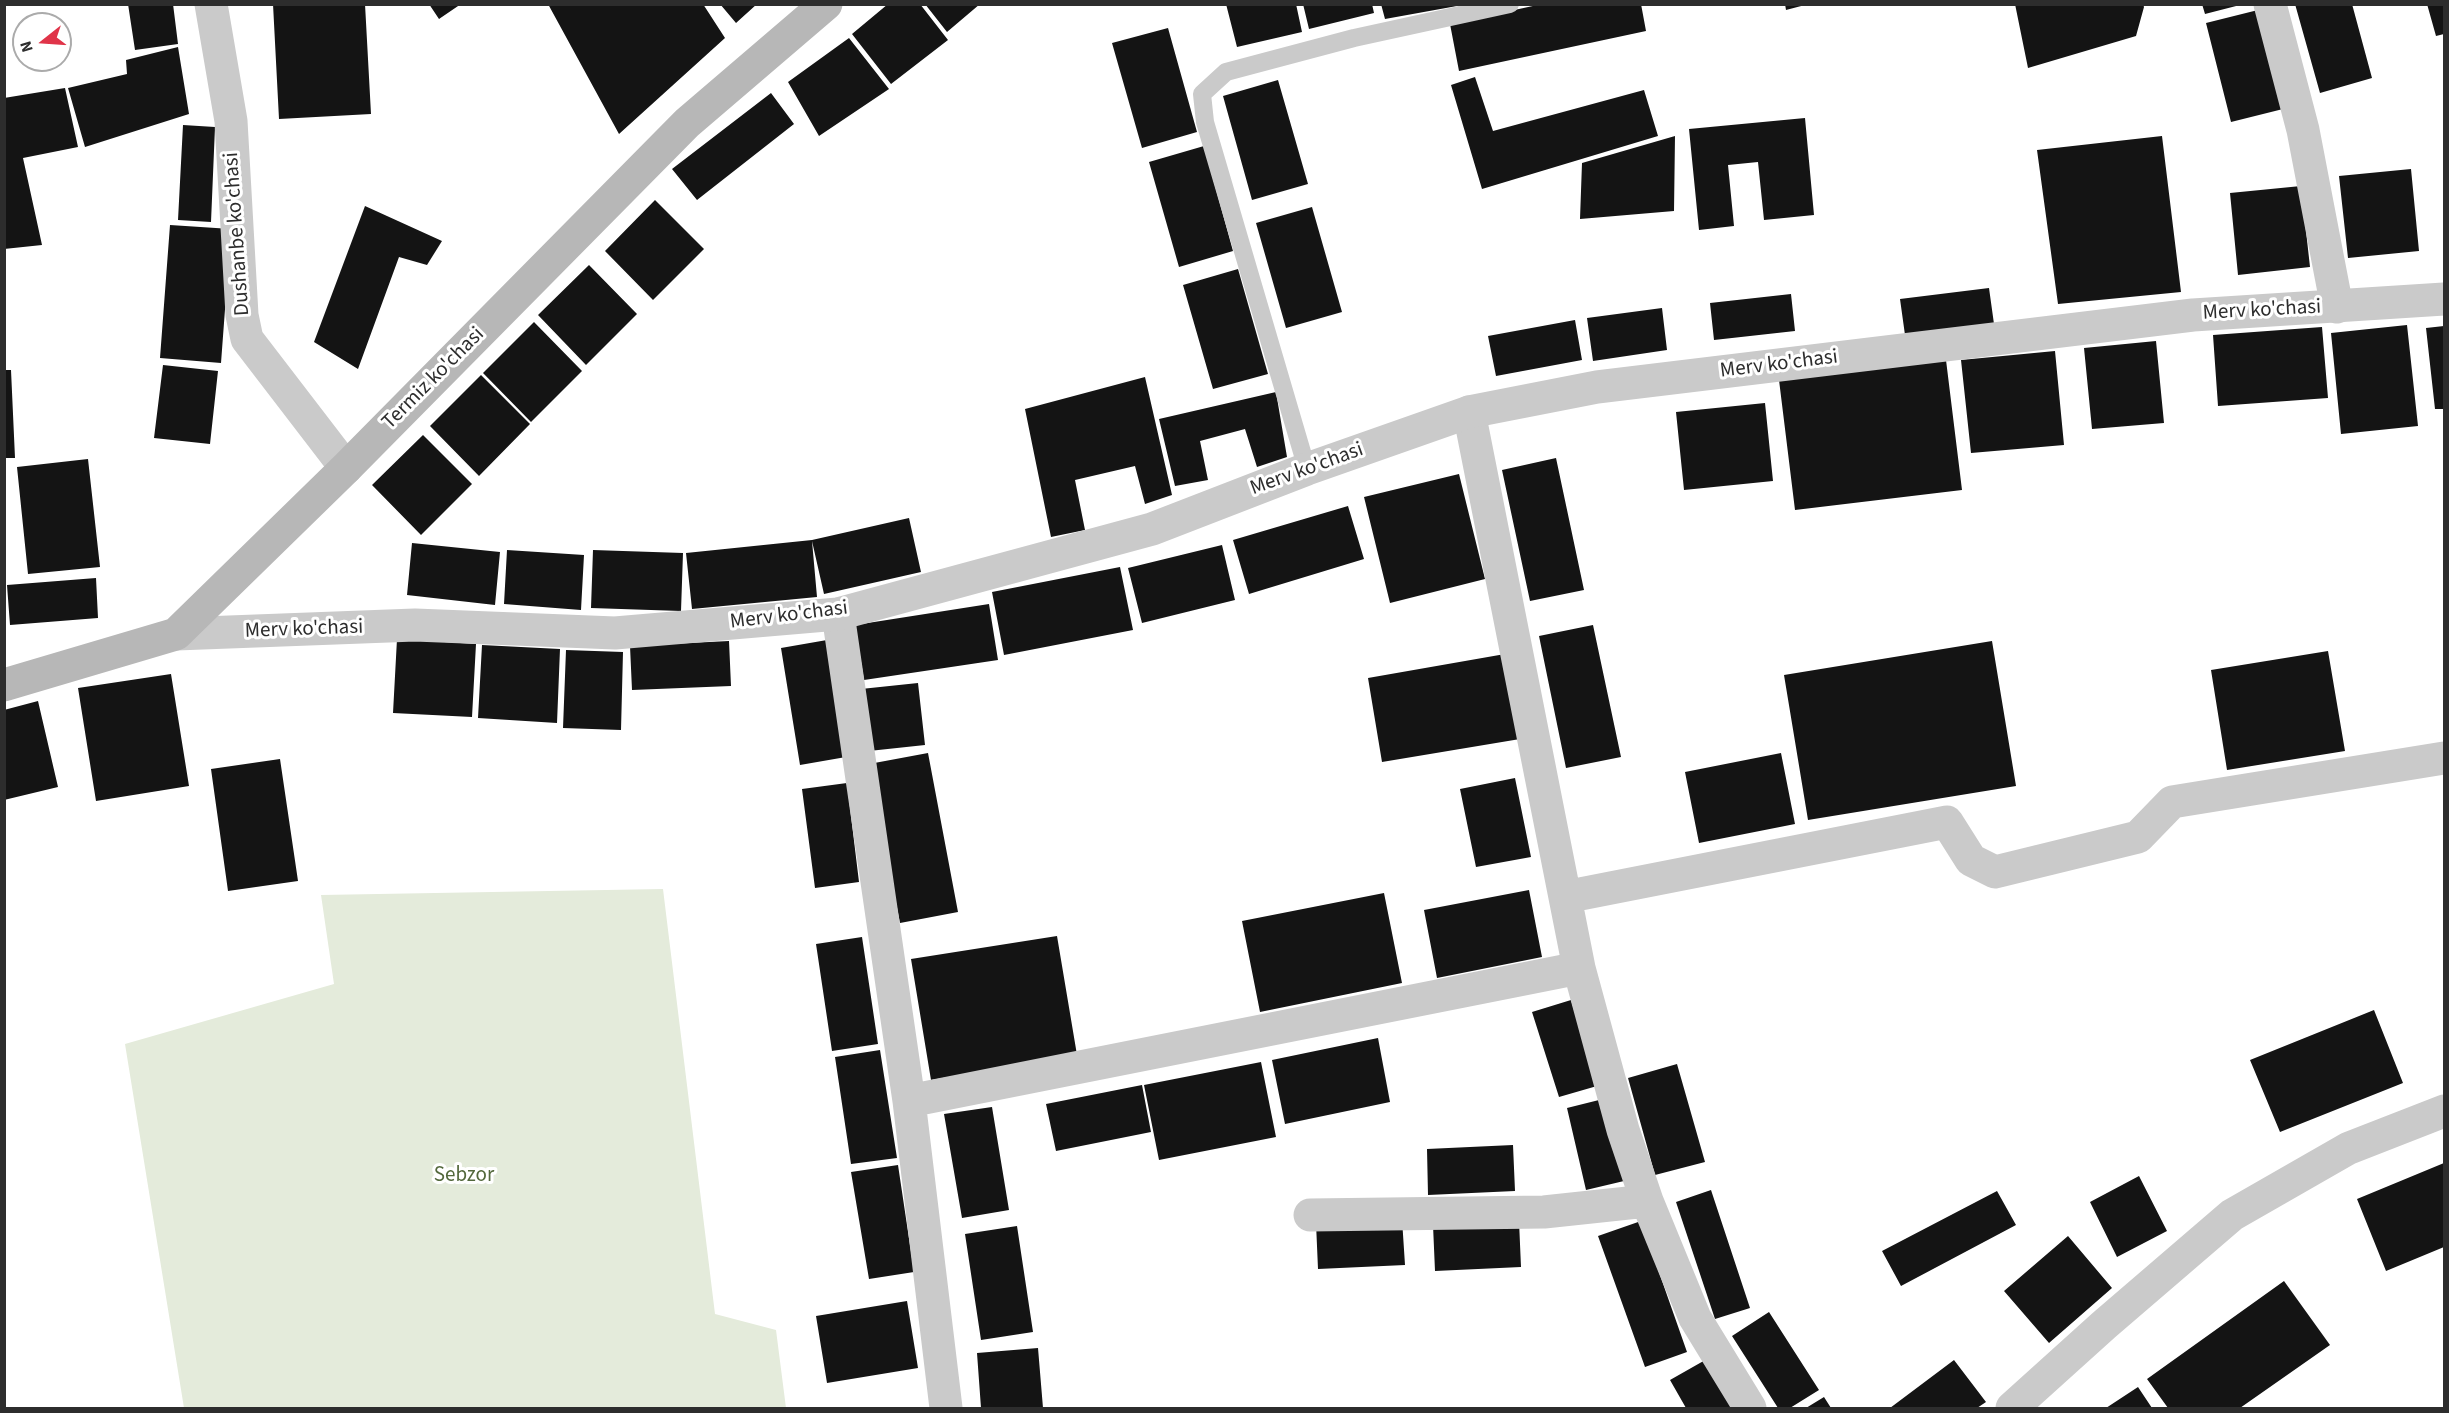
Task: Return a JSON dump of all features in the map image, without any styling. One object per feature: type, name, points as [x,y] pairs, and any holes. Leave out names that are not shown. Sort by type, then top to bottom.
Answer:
[{"type":"main road","name":"Termiz ko'chasi","points":[[4,685],[176,634],[346,468],[687,123],[826,4]]},
{"type":"street","name":"Dushanbe ko'chasi","points":[[211,4],[231,121],[242,315],[247,339],[260,359],[346,468]]},
{"type":"street","points":[[2270,4],[2303,129],[2337,307]]},
{"type":"street","name":"Merv ko'chasi","points":[[176,634],[415,626],[615,633],[838,614],[1152,529],[1307,469],[1469,412],[1609,385],[2193,315],[2445,299]]},
{"type":"street","points":[[1469,412],[1580,968],[1623,1130],[1647,1201],[1695,1318],[1750,1408]]},
{"type":"street","points":[[838,614],[909,1101],[946,1408]]},
{"type":"street","points":[[1565,897],[1947,822],[1971,860],[1995,872],[2138,837],[2172,801],[2445,758]]},
{"type":"street","points":[[909,1101],[1580,968]]},
{"type":"street","points":[[2012,1408],[2104,1324],[2232,1215],[2349,1148],[2445,1111]]},
{"type":"street","points":[[1310,1215],[1544,1212],[1647,1201]]},
{"type":"lane","points":[[1307,469],[1205,122],[1202,94],[1226,72],[1354,38],[1510,4]]},
{"type":"green space","name":"Sebzor","points":[[663,889],[715,1314],[776,1330],[786,1408],[184,1408],[125,1044],[334,984],[321,895]]},
{"type":"building","points":[[128,4],[173,4],[178,44],[135,50]]},
{"type":"building","points":[[273,4],[365,4],[371,114],[279,119]]},
{"type":"building","points":[[429,4],[461,4],[439,19]]},
{"type":"building","points":[[548,4],[703,4],[725,38],[619,134]]},
{"type":"building","points":[[720,4],[757,4],[736,23]]},
{"type":"building","points":[[888,4],[920,4],[948,40],[891,84],[852,34]]},
{"type":"building","points":[[925,4],[980,4],[947,32]]},
{"type":"building","points":[[1226,4],[1296,4],[1302,32],[1237,47]]},
{"type":"building","points":[[1303,4],[1372,4],[1374,13],[1309,29]]},
{"type":"building","points":[[1381,4],[1456,4],[1457,6],[1385,19]]},
{"type":"building","points":[[1542,4],[1641,4],[1646,31],[1459,71],[1450,24]]},
{"type":"building","points":[[1785,4],[1804,4],[1805,5],[1786,10]]},
{"type":"building","points":[[2015,4],[2143,4],[2144,7],[2136,36],[2028,68]]},
{"type":"building","points":[[2202,4],[2240,4],[2240,5],[2205,14]]},
{"type":"building","points":[[2295,4],[2352,4],[2372,78],[2320,93]]},
{"type":"building","points":[[2427,4],[2444,4],[2444,34],[2436,36]]},
{"type":"building","points":[[2266,8],[2291,107],[2231,122],[2206,23]]},
{"type":"building","points":[[1168,28],[1197,132],[1142,148],[1112,43]]},
{"type":"building","points":[[849,38],[889,89],[819,136],[788,82]]},
{"type":"building","points":[[178,47],[189,114],[85,147],[68,88],[127,74],[126,60]]},
{"type":"building","points":[[1475,77],[1493,131],[1644,90],[1658,136],[1482,189],[1451,85]]},
{"type":"building","points":[[1278,80],[1308,184],[1252,200],[1223,96]]},
{"type":"building","points":[[65,88],[78,147],[23,158],[42,245],[4,249],[4,98]]},
{"type":"building","points":[[771,93],[794,124],[697,200],[672,169]]},
{"type":"building","points":[[1805,118],[1814,215],[1764,220],[1758,162],[1728,165],[1734,226],[1699,230],[1689,129]]},
{"type":"building","points":[[183,125],[215,127],[211,222],[178,220]]},
{"type":"building","points":[[1675,136],[1674,211],[1580,219],[1582,163]]},
{"type":"building","points":[[2162,136],[2181,292],[2058,304],[2037,150]]},
{"type":"building","points":[[1204,146],[1233,251],[1179,267],[1149,162]]},
{"type":"building","points":[[2411,169],[2419,251],[2348,258],[2339,176]]},
{"type":"building","points":[[2301,186],[2310,267],[2238,275],[2230,193]]},
{"type":"building","points":[[655,200],[704,249],[653,300],[605,251]]},
{"type":"building","points":[[365,206],[442,241],[427,265],[399,257],[358,369],[314,342]]},
{"type":"building","points":[[1312,207],[1342,312],[1286,328],[1256,223]]},
{"type":"building","points":[[170,225],[231,229],[221,363],[160,358]]},
{"type":"building","points":[[589,265],[637,314],[586,365],[538,315]]},
{"type":"building","points":[[1238,269],[1268,374],[1213,389],[1183,285]]},
{"type":"building","points":[[1989,288],[1994,324],[1905,335],[1900,299]]},
{"type":"building","points":[[1791,294],[1795,331],[1714,340],[1710,303]]},
{"type":"building","points":[[1662,308],[1667,350],[1593,361],[1587,318]]},
{"type":"building","points":[[1575,320],[1582,360],[1496,376],[1488,336]]},
{"type":"building","points":[[534,322],[582,371],[531,422],[483,373]]},
{"type":"building","points":[[2407,325],[2418,426],[2341,434],[2331,333]]},
{"type":"building","points":[[2444,326],[2444,409],[2435,409],[2426,328]]},
{"type":"building","points":[[2322,327],[2328,398],[2218,406],[2213,335]]},
{"type":"building","points":[[2156,341],[2164,423],[2092,429],[2084,348]]},
{"type":"building","points":[[2055,351],[2064,445],[1971,453],[1961,360]]},
{"type":"building","points":[[1946,360],[1962,490],[1795,510],[1779,380]]},
{"type":"building","points":[[163,365],[218,371],[210,444],[154,438]]},
{"type":"building","points":[[4,370],[11,370],[15,458],[4,458]]},
{"type":"building","points":[[481,375],[530,424],[479,476],[430,426]]},
{"type":"building","points":[[1145,377],[1172,495],[1145,504],[1135,466],[1075,480],[1085,530],[1051,537],[1025,409]]},
{"type":"building","points":[[1276,392],[1287,457],[1257,467],[1245,429],[1200,441],[1208,480],[1175,486],[1159,419]]},
{"type":"building","points":[[1765,403],[1773,481],[1684,490],[1676,412]]},
{"type":"building","points":[[423,435],[472,484],[421,535],[372,485]]},
{"type":"building","points":[[1556,458],[1584,590],[1530,601],[1502,470]]},
{"type":"building","points":[[88,459],[100,567],[28,574],[17,467]]},
{"type":"building","points":[[1459,474],[1485,579],[1390,603],[1364,497]]},
{"type":"building","points":[[1348,506],[1364,559],[1249,594],[1233,540]]},
{"type":"building","points":[[909,518],[921,572],[824,594],[812,541],[817,597],[692,609],[686,553],[812,540]]},
{"type":"building","points":[[412,543],[500,552],[495,605],[407,595]]},
{"type":"building","points":[[1222,545],[1235,600],[1142,623],[1128,568]]},
{"type":"building","points":[[507,550],[584,555],[581,610],[504,604]]},
{"type":"building","points":[[593,550],[683,553],[681,611],[591,608]]},
{"type":"building","points":[[1120,567],[1133,630],[1004,655],[992,592]]},
{"type":"building","points":[[96,578],[98,618],[10,625],[7,585]]},
{"type":"building","points":[[989,604],[998,660],[864,680],[855,625]]},
{"type":"building","points":[[1593,625],[1621,757],[1566,768],[1539,636]]},
{"type":"building","points":[[397,639],[476,644],[472,717],[393,713]]},
{"type":"building","points":[[827,640],[846,757],[800,765],[781,648]]},
{"type":"building","points":[[729,641],[731,686],[632,690],[630,646]]},
{"type":"building","points":[[1992,641],[2016,786],[1808,820],[1784,675]]},
{"type":"building","points":[[482,645],[560,649],[557,723],[478,718]]},
{"type":"building","points":[[566,650],[623,652],[621,730],[563,728]]},
{"type":"building","points":[[2328,651],[2345,751],[2227,770],[2211,670]]},
{"type":"building","points":[[1505,654],[1520,739],[1382,762],[1368,678]]},
{"type":"building","points":[[171,674],[189,786],[96,801],[78,688]]},
{"type":"building","points":[[918,683],[925,745],[869,751],[861,689]]},
{"type":"building","points":[[38,701],[58,787],[4,800],[4,710]]},
{"type":"building","points":[[928,753],[958,912],[900,923],[869,764]]},
{"type":"building","points":[[1781,753],[1795,824],[1699,843],[1685,772]]},
{"type":"building","points":[[280,759],[298,881],[228,891],[211,769]]},
{"type":"building","points":[[1515,778],[1531,857],[1476,867],[1460,789]]},
{"type":"building","points":[[847,783],[859,882],[815,888],[802,789]]},
{"type":"building","points":[[1529,890],[1542,957],[1437,978],[1424,910]]},
{"type":"building","points":[[1384,893],[1402,983],[1260,1012],[1242,921]]},
{"type":"building","points":[[1057,936],[1077,1055],[931,1080],[911,959]]},
{"type":"building","points":[[862,937],[878,1044],[832,1051],[816,944]]},
{"type":"building","points":[[1571,1000],[1597,1086],[1559,1097],[1532,1012]]},
{"type":"building","points":[[2374,1010],[2403,1083],[2280,1132],[2250,1060]]},
{"type":"building","points":[[1378,1038],[1390,1102],[1285,1124],[1272,1060]]},
{"type":"building","points":[[880,1050],[897,1158],[851,1164],[835,1057]]},
{"type":"building","points":[[1261,1062],[1276,1137],[1159,1160],[1144,1085]]},
{"type":"building","points":[[1677,1064],[1705,1162],[1655,1175],[1628,1078]]},
{"type":"building","points":[[1142,1085],[1151,1132],[1056,1151],[1046,1104]]},
{"type":"building","points":[[1603,1099],[1624,1181],[1586,1190],[1567,1108]]},
{"type":"building","points":[[992,1107],[1009,1210],[962,1218],[944,1114]]},
{"type":"building","points":[[1513,1145],[1515,1191],[1428,1195],[1427,1149]]},
{"type":"building","points":[[2444,1163],[2444,1247],[2386,1271],[2357,1199]]},
{"type":"building","points":[[898,1165],[914,1272],[869,1279],[851,1172]]},
{"type":"building","points":[[2139,1176],[2167,1231],[2117,1257],[2090,1202]]},
{"type":"building","points":[[1711,1190],[1750,1308],[1715,1319],[1676,1202]]},
{"type":"building","points":[[1997,1191],[2016,1225],[1901,1286],[1882,1251]]},
{"type":"building","points":[[1402,1219],[1405,1265],[1318,1269],[1316,1223]]},
{"type":"building","points":[[1519,1221],[1521,1267],[1435,1271],[1433,1225]]},
{"type":"building","points":[[1641,1221],[1687,1352],[1645,1367],[1598,1236]]},
{"type":"building","points":[[1017,1226],[1033,1332],[981,1340],[965,1234]]},
{"type":"building","points":[[2068,1236],[2112,1288],[2049,1343],[2004,1291]]},
{"type":"building","points":[[2284,1281],[2330,1345],[2240,1408],[2168,1408],[2147,1379]]},
{"type":"building","points":[[907,1301],[918,1368],[827,1383],[816,1316]]},
{"type":"building","points":[[1769,1312],[1819,1390],[1790,1408],[1778,1408],[1732,1336]]},
{"type":"building","points":[[1038,1348],[1043,1408],[981,1408],[977,1353]]},
{"type":"building","points":[[1707,1359],[1734,1408],[1686,1408],[1670,1380]]},
{"type":"building","points":[[1954,1360],[1986,1402],[1977,1408],[1890,1408]]},
{"type":"building","points":[[2138,1387],[2152,1408],[2106,1408]]},
{"type":"building","points":[[1824,1397],[1831,1408],[1806,1408]]}]
